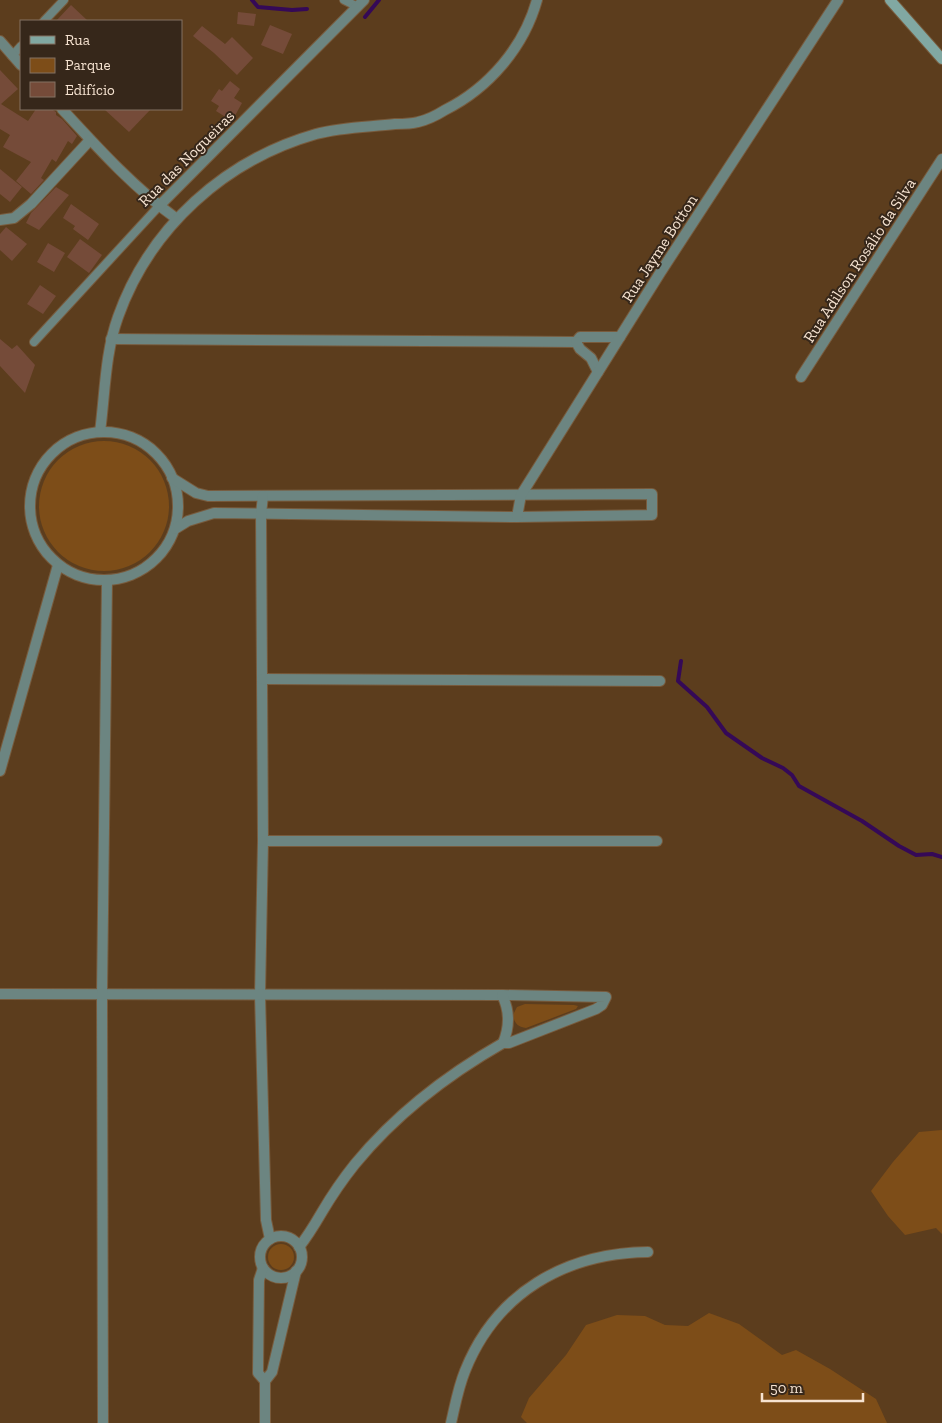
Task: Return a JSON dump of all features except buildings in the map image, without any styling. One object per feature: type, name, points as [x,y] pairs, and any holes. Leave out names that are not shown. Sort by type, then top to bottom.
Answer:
[{"type":"street","points":[[100,432],[111,339],[137,274],[176,219],[220,181],[253,159],[296,140],[342,129],[418,122],[452,107],[483,85],[509,57],[528,24],[537,0]]},
{"type":"street","name":"Rua Jayme Botton","points":[[517,517],[521,495],[620,337],[838,0]]},
{"type":"street","points":[[890,0],[942,59]]},
{"type":"street","name":"Rua das Nogueiras","points":[[159,206],[361,3]]},
{"type":"street","points":[[0,41],[20,64]]},
{"type":"street","points":[[63,110],[90,140],[159,206],[176,219]]},
{"type":"street","points":[[0,220],[14,218],[31,204],[90,140]]},
{"type":"street","name":"Rua Adilson Rosálio da Silva","points":[[801,377],[942,159]]},
{"type":"street","points":[[576,342],[580,337],[620,337]]},
{"type":"street","points":[[111,339],[576,342]]},
{"type":"street","points":[[576,342],[580,349],[590,358],[598,372]]},
{"type":"street","points":[[100,432],[126,436],[149,448],[166,467],[172,478],[178,503],[175,529],[163,552],[144,569],[120,579],[107,580],[81,577],[58,565],[41,546],[31,522],[30,496],[38,472],[45,461],[64,444],[88,434],[100,432]]},
{"type":"street","points":[[172,478],[196,493],[208,496],[652,494],[652,515],[517,517],[214,513],[188,521],[175,529]]},
{"type":"street","points":[[263,496],[261,514],[263,840],[260,995],[266,1220],[270,1239]]},
{"type":"street","points":[[0,772],[58,565]]},
{"type":"street","points":[[103,1423],[102,994],[107,580]]},
{"type":"street","points":[[262,679],[660,680]]},
{"type":"street","points":[[263,840],[657,841]]},
{"type":"street","points":[[0,994],[606,997],[602,1005],[596,1009],[509,1043],[503,1043],[441,1082],[393,1123],[356,1164],[299,1247]]},
{"type":"street","points":[[502,995],[509,1020],[503,1043]]},
{"type":"street","points":[[265,1423],[265,1382],[272,1372],[296,1271],[301,1259],[299,1247],[289,1238],[276,1236],[270,1239],[262,1248],[260,1255],[263,1268],[267,1273],[278,1278],[285,1277],[296,1271]]},
{"type":"street","points":[[451,1423],[458,1391],[472,1355],[492,1323],[519,1295],[552,1273],[580,1262],[608,1255],[648,1252]]},
{"type":"street","points":[[263,1268],[259,1280],[258,1374],[265,1382]]},
{"type":"lane","points":[[45,20],[64,0]]},
{"type":"lane","points":[[344,0],[361,3]]},
{"type":"lane","points":[[12,56],[20,47]]},
{"type":"lane","name":"Rua das Nogueiras","points":[[34,342],[159,206]]},
{"type":"green space","points":[[104,441],[117,442],[129,446],[150,460],[164,481],[168,493],[168,519],[164,531],[150,552],[129,566],[117,570],[104,571],[91,570],[79,566],[58,552],[44,531],[40,519],[39,506],[40,493],[44,481],[58,460],[79,446],[91,442]]},
{"type":"green space","points":[[525,1004],[578,1006],[576,1009],[526,1028],[517,1024],[513,1015],[517,1007]]},
{"type":"green space","points":[[942,1130],[942,1234],[936,1228],[905,1235],[888,1216],[871,1191],[919,1132]]},
{"type":"green space","points":[[281,1244],[290,1248],[294,1257],[290,1266],[281,1270],[272,1266],[268,1257],[272,1248]]},
{"type":"green space","points":[[709,1313],[739,1324],[782,1355],[796,1350],[830,1369],[876,1399],[887,1423],[527,1423],[521,1417],[529,1398],[566,1355],[586,1325],[617,1315],[645,1316],[665,1325],[688,1326]]},
{"type":"waterway","points":[[252,0],[258,7],[292,10],[307,9]]},
{"type":"waterway","points":[[365,17],[379,0]]},
{"type":"waterway","points":[[681,661],[678,681],[707,707],[726,733],[762,758],[783,768],[792,775],[799,786],[862,821],[899,846],[916,855],[932,854],[942,857]]}]
